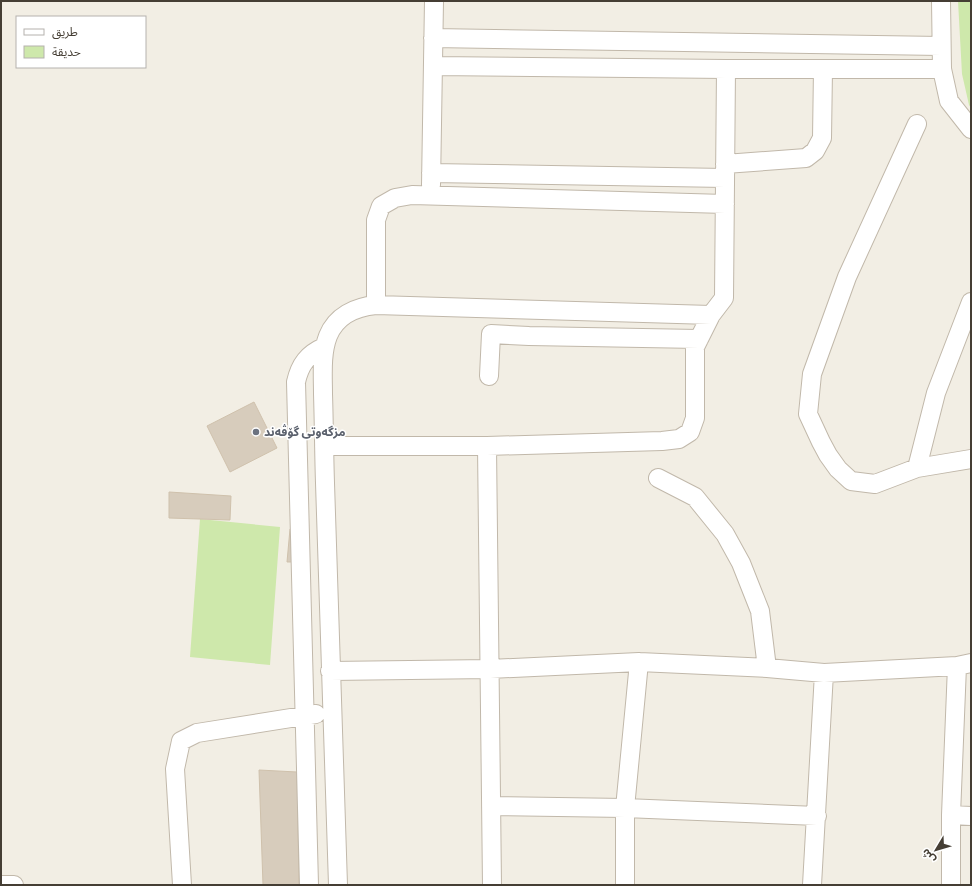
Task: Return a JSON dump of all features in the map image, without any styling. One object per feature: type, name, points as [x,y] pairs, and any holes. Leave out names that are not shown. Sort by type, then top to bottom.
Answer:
[{"type":"street","points":[[431,196],[434,1]]},
{"type":"street","points":[[941,1],[942,69],[949,101],[971,130]]},
{"type":"street","points":[[433,38],[941,46]]},
{"type":"street","points":[[433,66],[726,69],[942,69]]},
{"type":"street","points":[[324,446],[487,446],[662,441],[679,439],[690,432],[695,418],[695,347],[711,315],[724,298],[726,69]]},
{"type":"street","points":[[431,173],[725,171],[806,158],[815,151],[822,138],[823,69]]},
{"type":"street","points":[[917,124],[847,277],[812,374],[808,414],[820,442],[828,455],[838,469],[851,480],[875,484],[917,468],[971,459]]},
{"type":"street","points":[[376,305],[376,220],[381,206],[396,198],[412,195],[725,204]]},
{"type":"street","points":[[917,468],[936,393],[971,302]]},
{"type":"street","points":[[338,885],[331,713],[324,446],[324,347],[334,325],[342,316],[353,310],[364,306],[376,305],[711,315]]},
{"type":"street","points":[[490,376],[491,334],[699,339]]},
{"type":"street","points":[[309,885],[296,382],[302,364],[308,356],[324,347]]},
{"type":"street","points":[[487,446],[492,885]]},
{"type":"street","points":[[658,478],[695,497],[725,534],[741,563],[760,611],[767,668]]},
{"type":"street","points":[[330,671],[490,669],[639,662],[767,668],[824,673],[964,665],[950,815],[951,885]]},
{"type":"street","points":[[625,885],[625,808],[639,662]]},
{"type":"street","points":[[812,885],[824,673]]},
{"type":"street","points":[[182,885],[176,769],[181,741],[197,733],[331,713]]},
{"type":"street","points":[[491,806],[625,808],[817,816]]},
{"type":"street","points":[[950,815],[971,816]]},
{"type":"street","points":[[1,885],[14,885]]},
{"type":"green space","points":[[958,1],[971,1],[971,108],[962,74]]},
{"type":"green space","points":[[200,519],[280,527],[270,665],[190,657]]},
{"type":"building","points":[[254,402],[277,448],[230,472],[207,426]]},
{"type":"building","points":[[169,492],[231,496],[230,520],[169,518]]},
{"type":"building","points":[[290,529],[302,530],[300,562],[287,562]]},
{"type":"building","points":[[259,770],[297,772],[299,885],[263,885]]},
{"type":"place","name":"مزگەوتی گۆڤەند","points":[[256,432]]}]
